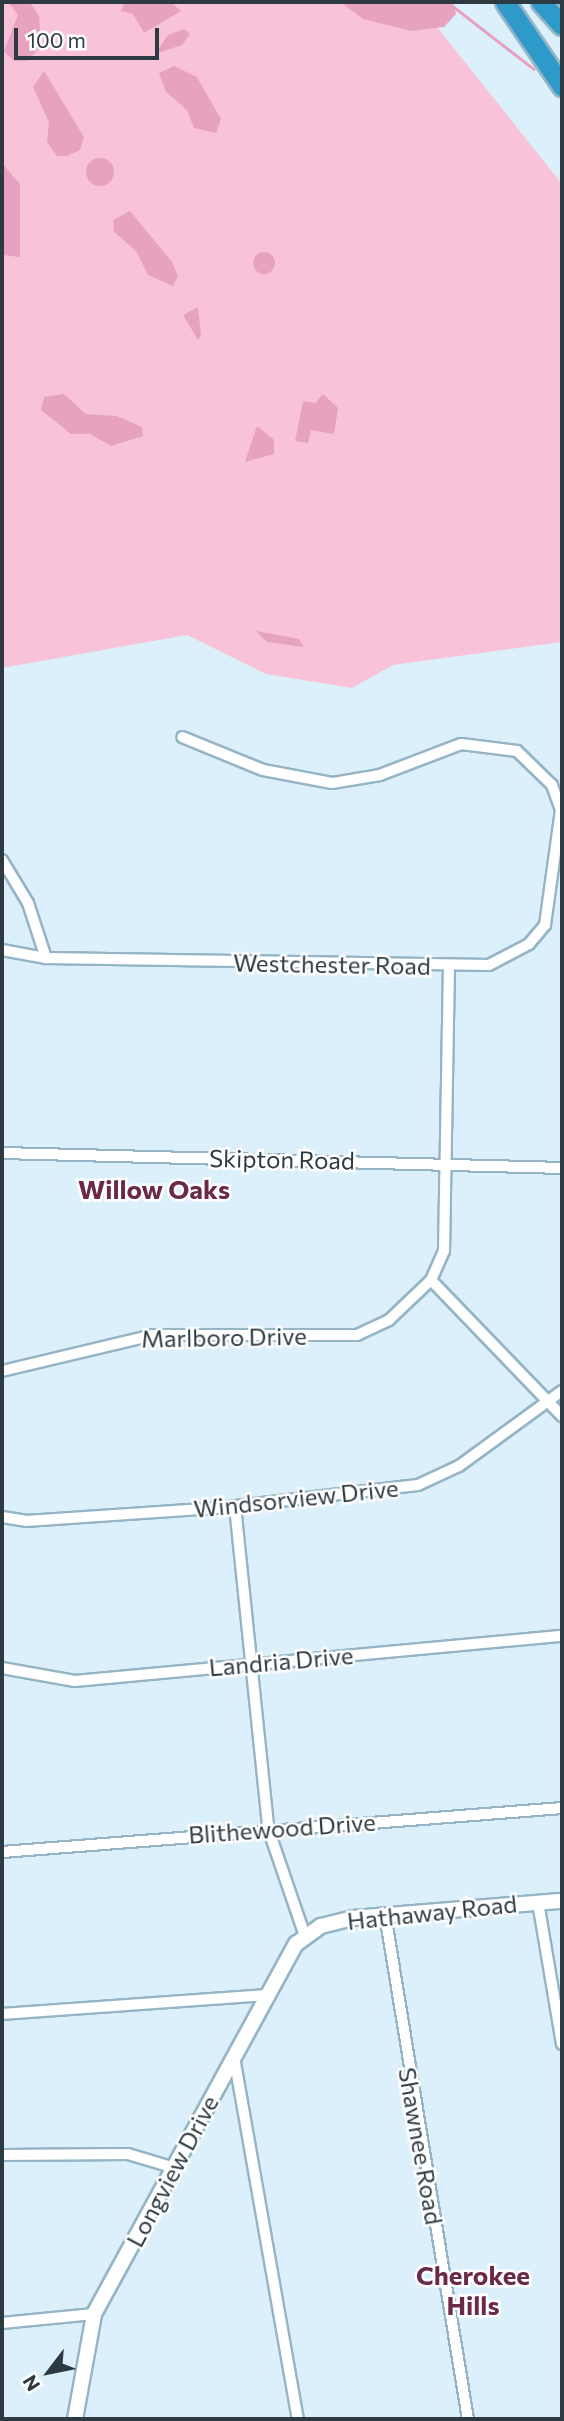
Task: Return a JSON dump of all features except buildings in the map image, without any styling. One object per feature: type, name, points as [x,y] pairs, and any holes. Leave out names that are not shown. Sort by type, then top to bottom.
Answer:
[{"type":"highway","points":[[505,2],[562,86]]},
{"type":"highway","points":[[541,2],[562,24]]},
{"type":"street","points":[[181,737],[263,770],[332,783],[380,775],[461,744],[498,746],[528,757],[539,769],[556,796],[562,823]]},
{"type":"street","name":"Westchester Road","points":[[2,950],[46,958],[449,966],[503,961],[545,925],[562,823]]},
{"type":"street","points":[[2,860],[28,902],[46,958]]},
{"type":"street","points":[[449,966],[444,1251],[431,1280],[562,1416]]},
{"type":"street","name":"Skipton Road","points":[[2,1153],[447,1162],[562,1168]]},
{"type":"street","name":"Marlboro Drive","points":[[2,1371],[153,1335],[357,1335],[389,1320],[431,1280]]},
{"type":"street","name":"Windsorview Drive","points":[[2,1517],[26,1521],[235,1506],[418,1485],[459,1466],[562,1391]]},
{"type":"street","points":[[235,1506],[268,1828],[305,1936]]},
{"type":"street","name":"Landria Drive","points":[[2,1668],[75,1681],[562,1636]]},
{"type":"street","name":"Blithewood Drive","points":[[2,1852],[268,1828],[562,1808]]},
{"type":"street","name":"Hathaway Road","points":[[305,1936],[330,1923],[385,1914],[562,1901]]},
{"type":"street","points":[[538,1902],[562,2044]]},
{"type":"street","name":"Shawnee Road","points":[[385,1914],[468,2419]]},
{"type":"street","name":"Longview Drive","points":[[75,2419],[94,2314],[175,2168],[265,1995],[305,1936]]},
{"type":"street","points":[[2,2014],[265,1995]]},
{"type":"street","points":[[234,2057],[298,2419]]},
{"type":"street","points":[[2,2155],[128,2154],[175,2168]]},
{"type":"street","points":[[2,2323],[94,2314]]},
{"type":"shaded area","points":[[2,2],[417,2],[562,184],[562,642],[393,665],[352,688],[266,674],[187,635],[2,668]]},
{"type":"shaded area","points":[[8,2],[30,2],[39,16],[41,47],[27,61],[14,61],[4,51],[18,15]]},
{"type":"shaded area","points":[[125,2],[172,3],[181,11],[144,33],[133,14],[121,11]]},
{"type":"shaded area","points":[[340,2],[453,2],[456,14],[444,27],[411,31],[363,19]]},
{"type":"shaded area","points":[[184,29],[190,34],[182,45],[155,54],[168,35]]},
{"type":"shaded area","points":[[174,66],[197,77],[221,119],[216,133],[194,128],[187,110],[166,92],[159,73]]},
{"type":"shaded area","points":[[44,71],[84,137],[80,150],[67,156],[57,156],[47,142],[49,122],[33,87]]},
{"type":"shaded area","points":[[100,158],[110,162],[114,172],[110,182],[100,186],[90,182],[86,172],[90,162]]},
{"type":"shaded area","points":[[2,163],[20,184],[20,257],[2,255]]},
{"type":"shaded area","points":[[130,211],[172,262],[178,276],[173,286],[148,275],[136,251],[114,232],[113,220]]},
{"type":"shaded area","points":[[264,252],[274,259],[275,263],[268,273],[264,274],[254,267],[253,263],[260,253]]},
{"type":"shaded area","points":[[198,307],[201,335],[198,340],[183,315]]},
{"type":"shaded area","points":[[64,394],[86,414],[117,416],[142,427],[143,436],[111,446],[90,434],[71,434],[41,410],[44,397]]},
{"type":"shaded area","points":[[323,394],[338,408],[334,434],[311,430],[308,443],[295,441],[303,401],[315,403]]},
{"type":"shaded area","points":[[257,426],[274,440],[274,454],[245,462]]},
{"type":"shaded area","points":[[256,631],[299,639],[304,647],[267,642]]},
{"type":"waterway","points":[[454,7],[534,69]]},
{"type":"district","name":"Willow Oaks","points":[[154,1189]]},
{"type":"district","name":"Cherokee Hills","points":[[473,2290]]}]
